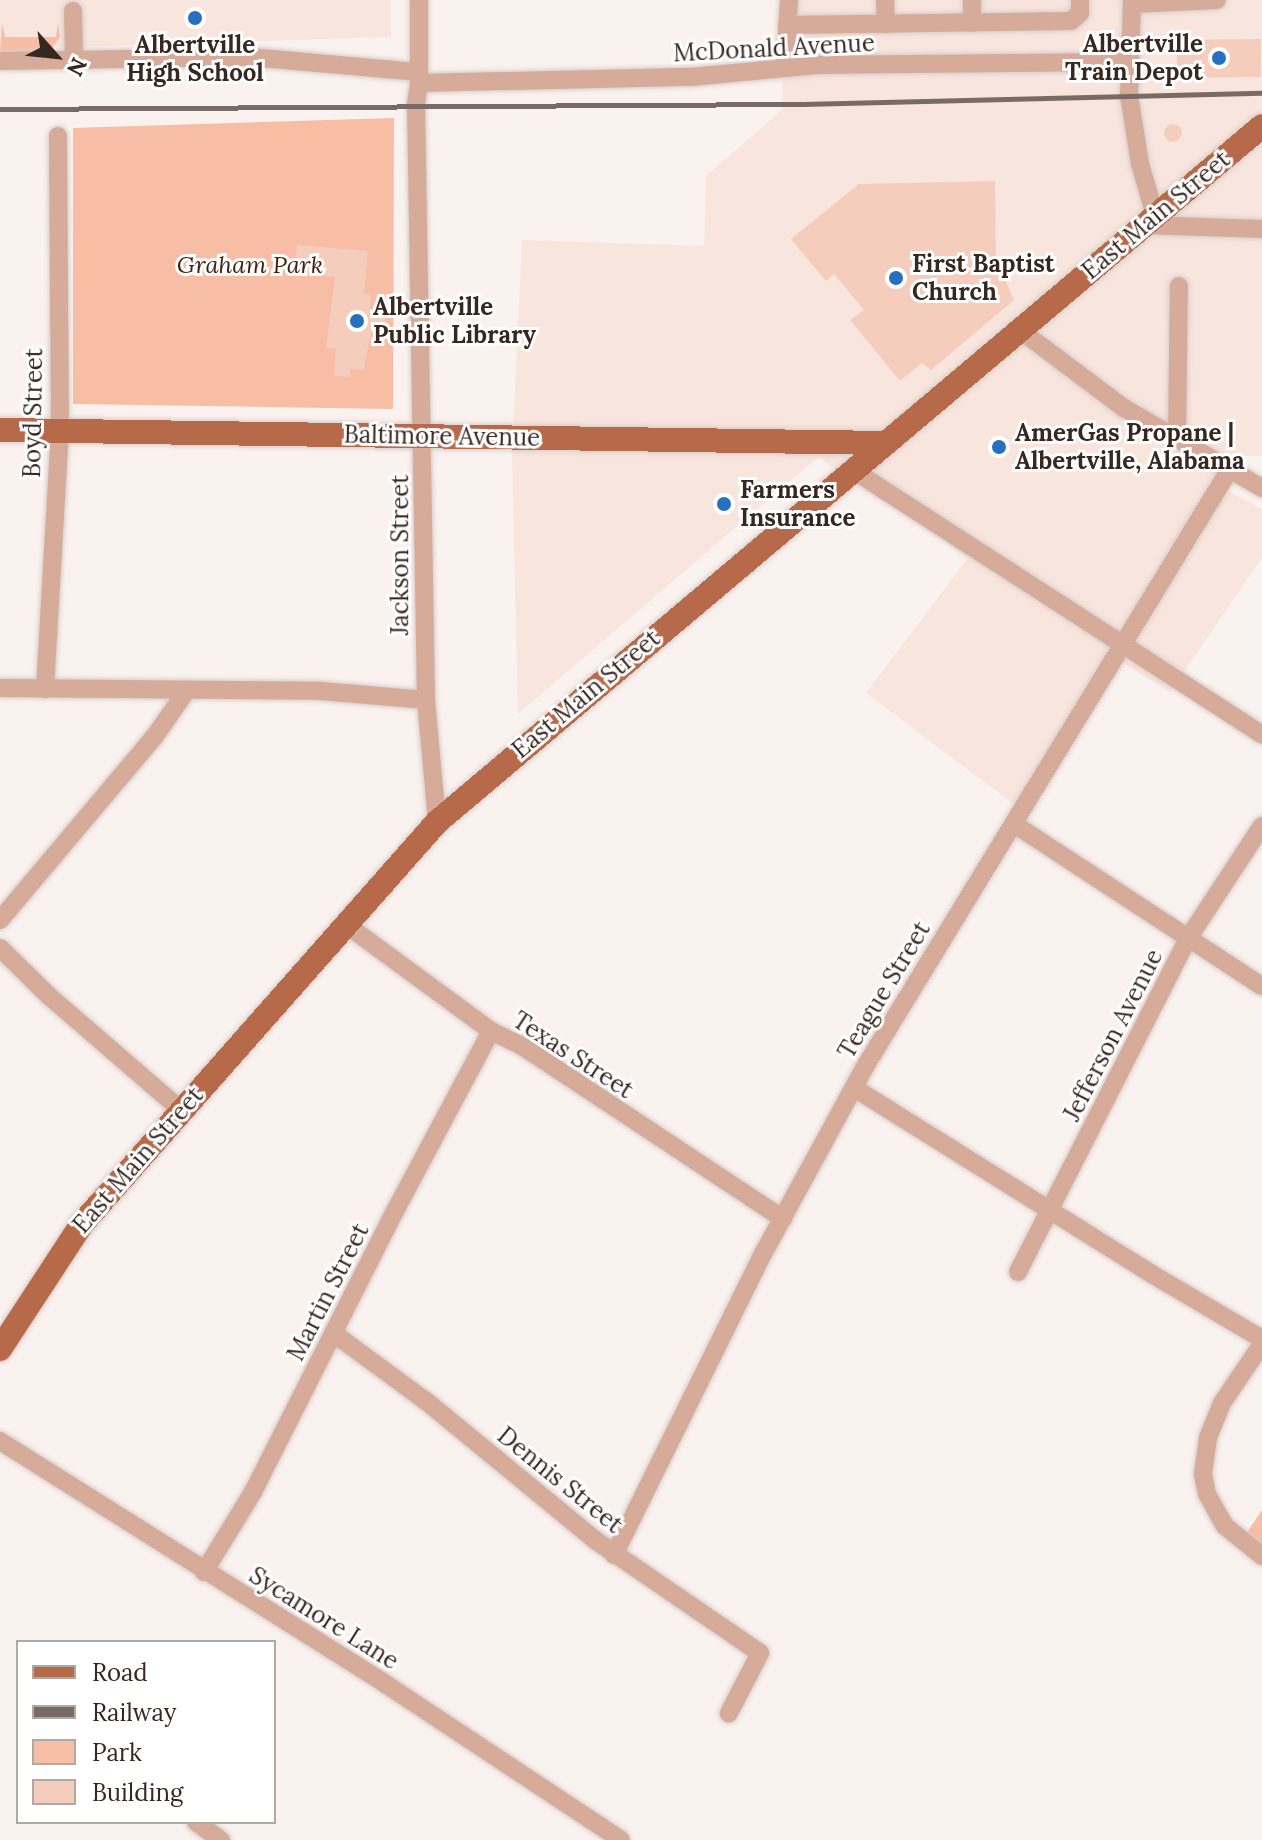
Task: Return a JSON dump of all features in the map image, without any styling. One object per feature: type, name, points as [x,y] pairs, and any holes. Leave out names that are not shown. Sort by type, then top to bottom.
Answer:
[{"type":"main road","name":"East Main Street","points":[[0,1349],[81,1225],[344,923],[437,822],[1262,126]]},
{"type":"main road","name":"Baltimore Avenue","points":[[0,430],[885,443]]},
{"type":"street","name":"Jackson Street","points":[[419,0],[416,104],[424,436],[426,700],[437,822]]},
{"type":"street","points":[[785,67],[789,0]]},
{"type":"street","points":[[885,0],[886,24]]},
{"type":"street","points":[[972,0],[972,23]]},
{"type":"street","points":[[787,25],[1071,21],[1080,13],[1080,0]]},
{"type":"street","points":[[1217,0],[1132,2],[1129,95],[1149,220],[1262,229]]},
{"type":"street","points":[[73,11],[74,60]]},
{"type":"street","name":"McDonald Avenue","points":[[0,61],[250,57],[419,77],[691,77],[785,67],[1131,62]]},
{"type":"street","name":"Boyd Street","points":[[45,689],[60,431],[58,136]]},
{"type":"street","points":[[1177,439],[1179,286]]},
{"type":"street","points":[[1020,330],[1085,382],[1262,488]]},
{"type":"street","points":[[853,470],[1262,735]]},
{"type":"street","points":[[1236,472],[1262,476]]},
{"type":"street","name":"Teague Street","points":[[614,1555],[783,1219],[854,1088],[1123,644],[1236,472]]},
{"type":"street","points":[[0,688],[346,692],[426,700]]},
{"type":"street","points":[[0,920],[155,736],[187,690]]},
{"type":"street","points":[[1014,824],[1262,986]]},
{"type":"street","name":"Jefferson Avenue","points":[[1018,1272],[1189,937],[1262,826]]},
{"type":"street","name":"Texas Street","points":[[344,923],[491,1031],[522,1046],[783,1219]]},
{"type":"street","points":[[0,948],[49,996],[181,1110]]},
{"type":"street","name":"Martin Street","points":[[204,1572],[253,1492],[336,1335],[395,1211],[491,1031]]},
{"type":"street","points":[[854,1088],[1262,1341],[1222,1403],[1208,1438],[1203,1475],[1207,1494],[1225,1526],[1262,1556]]},
{"type":"street","name":"Dennis Street","points":[[336,1335],[426,1401],[614,1555],[760,1653],[729,1713]]},
{"type":"street","name":"Sycamore Lane","points":[[0,1441],[384,1683],[621,1840]]},
{"type":"street","points":[[199,1824],[221,1840]]},
{"type":"shaded area","name":"Albertville High School","points":[[0,0],[391,0],[391,37],[0,49]]},
{"type":"shaded area","points":[[785,0],[1262,0],[1262,456],[1240,456],[1228,491],[1262,509],[1262,558],[1170,692],[1123,663],[1028,815],[866,693],[968,558],[818,457],[518,714],[512,456],[522,240],[704,246],[706,176],[782,110]]},
{"type":"green space","points":[[58,23],[60,37],[49,52],[0,52],[2,24],[5,37],[56,37]]},
{"type":"green space","name":"Graham Park","points":[[394,118],[393,409],[73,404],[73,128]]},
{"type":"green space","points":[[1262,1510],[1262,1545],[1246,1534]]},
{"type":"building","name":"Albertville Train Depot","points":[[1261,39],[1261,77],[1177,78],[1177,40]]},
{"type":"building","points":[[1173,124],[1182,133],[1173,142],[1164,133]]},
{"type":"building","points":[[995,181],[996,259],[1014,300],[931,370],[922,363],[900,381],[850,320],[864,310],[834,274],[826,281],[791,239],[859,184]]},
{"type":"building","name":"Albertville Public Library","points":[[297,245],[368,251],[364,294],[371,295],[370,308],[386,310],[384,333],[371,332],[364,370],[350,369],[350,377],[334,376],[336,348],[326,348],[335,277],[294,273]]},
{"type":"railway","points":[[0,109],[805,104],[1262,93]]},
{"type":"place","name":"Albertville High School","points":[[195,18]]},
{"type":"place","name":"Albertville Train Depot","points":[[1219,58]]},
{"type":"place","name":"First Baptist Church","points":[[896,278]]},
{"type":"place","name":"Albertville Public Library","points":[[357,321]]},
{"type":"place","name":"AmerGas Propane | Albertville, Alabama","points":[[999,447]]},
{"type":"place","name":"Farmers Insurance","points":[[724,504]]}]
